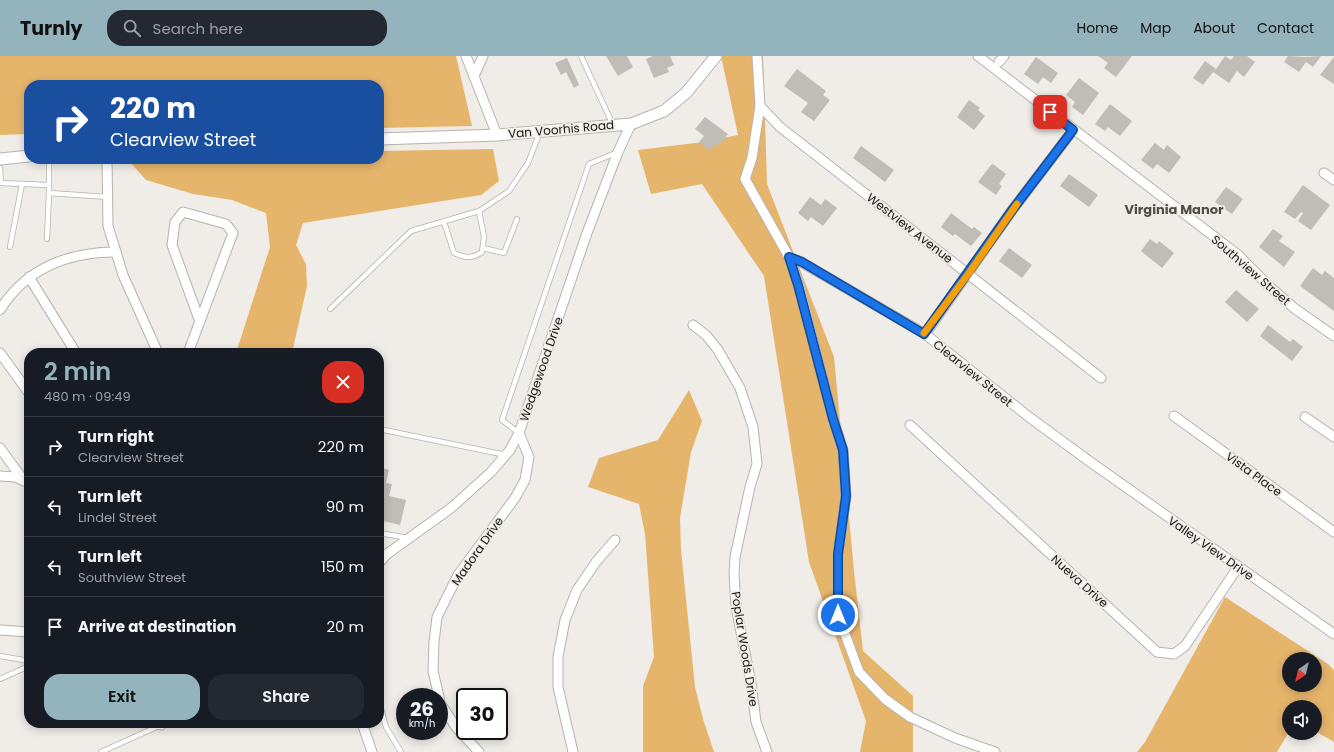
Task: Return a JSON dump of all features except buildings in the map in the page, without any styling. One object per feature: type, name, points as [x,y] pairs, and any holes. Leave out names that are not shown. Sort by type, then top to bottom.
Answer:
[{"type":"street","points":[[466,56],[497,135]]},
{"type":"street","points":[[474,76],[483,56]]},
{"type":"street","name":"Van Voorhis Road","points":[[384,139],[497,135],[631,124],[664,111],[686,93],[716,56]]},
{"type":"street","points":[[757,56],[760,106],[752,158],[745,179],[789,257],[798,285],[833,419],[843,450],[846,496],[838,554],[838,615],[860,672],[885,699],[910,717],[955,738],[995,752]]},
{"type":"street","name":"Southview Street","points":[[978,56],[1237,254],[1269,286],[1294,308],[1334,336]]},
{"type":"street","name":"Westview Avenue","points":[[760,106],[780,127],[969,273],[1101,378]]},
{"type":"street","name":"Wedgewood Drive","points":[[384,557],[451,508],[491,472],[506,455],[519,433],[587,233],[618,152],[631,124]]},
{"type":"street","points":[[924,334],[969,273],[1013,209],[1073,130]]},
{"type":"street","points":[[0,159],[24,157]]},
{"type":"street","points":[[107,164],[108,226],[123,274],[156,348]]},
{"type":"street","points":[[1324,173],[1334,180]]},
{"type":"street","points":[[190,348],[200,322],[234,233],[226,224],[183,212],[175,222],[172,245],[200,322]]},
{"type":"street","points":[[0,310],[17,288],[44,268],[71,257],[100,252],[116,252]]},
{"type":"street","name":"Clearview Street","points":[[789,257],[802,262],[924,334],[1028,417],[1089,461]]},
{"type":"street","points":[[29,278],[73,348]]},
{"type":"street","name":"Poplar Woods Drive","points":[[693,324],[706,335],[718,350],[740,388],[753,427],[757,464],[750,487],[735,557],[734,574],[736,607],[756,722],[767,752]]},
{"type":"street","points":[[0,353],[24,386]]},
{"type":"street","name":"Vista Place","points":[[1174,416],[1334,532]]},
{"type":"street","points":[[1305,417],[1334,437]]},
{"type":"street","name":"Nueva Drive","points":[[910,425],[1158,652],[1174,654],[1185,646],[1238,567]]},
{"type":"street","name":"Madora Drive","points":[[436,688],[432,671],[437,616],[458,575],[515,498],[525,480],[529,457],[519,433]]},
{"type":"street","points":[[0,448],[24,479]]},
{"type":"street","name":"Valley View Drive","points":[[1089,461],[1334,634]]},
{"type":"street","points":[[0,476],[15,477],[24,481]]},
{"type":"street","points":[[573,752],[558,687],[558,657],[565,620],[577,590],[596,562],[615,540]]},
{"type":"street","points":[[0,630],[24,632]]},
{"type":"street","name":"Madora Drive","points":[[448,715],[456,727],[480,752]]},
{"type":"street","points":[[364,728],[372,752]]},
{"type":"lane","points":[[581,56],[613,125]]},
{"type":"lane","points":[[330,309],[411,231],[479,211],[509,191],[528,162],[540,132]]},
{"type":"lane","points":[[519,433],[502,420],[589,164],[618,152]]},
{"type":"lane","points":[[47,239],[49,164]]},
{"type":"lane","points":[[0,168],[1,183],[48,185]]},
{"type":"lane","points":[[10,247],[22,184]]},
{"type":"lane","points":[[49,193],[108,197]]},
{"type":"lane","points":[[444,222],[454,253],[470,258],[482,252],[483,248],[484,237],[479,211]]},
{"type":"lane","points":[[483,248],[504,252],[517,219]]},
{"type":"lane","points":[[384,430],[506,455]]},
{"type":"lane","points":[[384,534],[409,538]]},
{"type":"lane","points":[[0,656],[24,660]]},
{"type":"lane","points":[[0,679],[24,668]]},
{"type":"lane","points":[[384,720],[386,727],[401,752]]},
{"type":"lane","points":[[101,752],[152,728]]},
{"type":"shaded area","points":[[0,56],[456,56],[472,126],[384,128],[384,80],[24,80],[24,134],[0,135]]},
{"type":"shaded area","points":[[721,56],[763,56],[767,184],[834,357],[863,651],[913,696],[913,752],[860,752],[866,721],[809,562],[764,276],[702,184],[651,194],[638,150],[703,142],[738,135]]},
{"type":"shaded area","points":[[493,149],[499,181],[481,195],[303,223],[296,245],[306,264],[307,286],[293,348],[238,348],[270,247],[266,213],[232,200],[193,194],[146,180],[132,164],[384,164],[384,151]]},
{"type":"shaded area","points":[[689,390],[702,421],[691,452],[680,518],[681,550],[695,687],[703,719],[714,752],[643,752],[643,686],[654,657],[645,534],[639,504],[588,487],[599,458],[658,440]]},
{"type":"shaded area","points":[[1225,597],[1310,652],[1282,652],[1282,692],[1322,692],[1322,660],[1334,670],[1334,742],[1322,735],[1322,700],[1282,700],[1282,740],[1284,740],[1277,752],[1137,752],[1145,742]]},
{"type":"slow traffic","points":[[924,333],[969,273],[1017,204]]},
{"type":"district","name":"Virginia Manor","points":[[1174,209]]},
{"type":"route","points":[[838,615],[838,554],[846,496],[843,450],[833,419],[798,285],[789,257],[802,262],[924,334],[969,273],[1013,209],[1073,130],[1050,112]]}]
